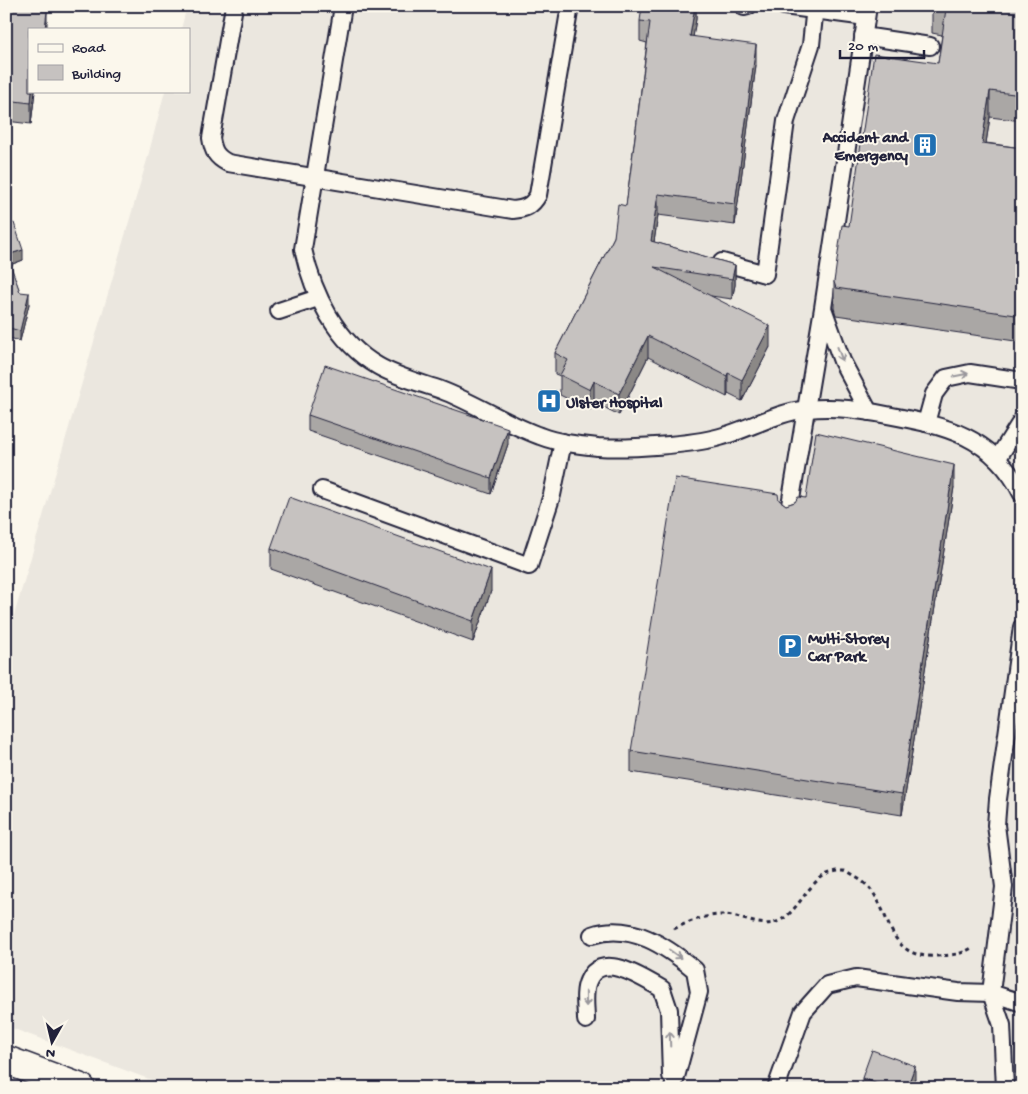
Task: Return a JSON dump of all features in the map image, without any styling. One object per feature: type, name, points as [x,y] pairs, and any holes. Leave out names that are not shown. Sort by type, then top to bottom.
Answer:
[{"type":"street","points":[[6,1060],[81,1088]]},
{"type":"lane","points":[[234,6],[211,138],[213,151],[219,159],[228,163],[513,210],[523,209],[533,203],[538,195],[570,6]]},
{"type":"lane","points":[[343,6],[303,249],[309,278],[318,298],[337,328],[357,350],[378,366],[454,395],[540,436],[562,442],[599,447],[661,445],[717,438],[771,418],[807,409],[844,408],[926,423],[950,429],[976,441],[998,458],[1022,494]]},
{"type":"lane","points":[[784,6],[867,12],[824,308],[788,517]]},
{"type":"lane","points":[[722,262],[765,274],[786,121],[810,45],[815,8]]},
{"type":"lane","points":[[863,36],[930,46]]},
{"type":"lane","points":[[280,311],[318,298]]},
{"type":"lane","points":[[824,308],[842,361],[868,412]]},
{"type":"lane","points":[[926,423],[934,394],[946,378],[970,373],[1022,381]]},
{"type":"lane","points":[[998,458],[1022,420]]},
{"type":"lane","points":[[322,490],[529,566],[552,495],[562,442]]},
{"type":"lane","points":[[1005,1088],[1002,1025],[991,993],[1000,932],[1004,887],[996,825],[997,808],[1018,679],[1022,627]]},
{"type":"lane","points":[[592,935],[605,931],[632,932],[674,952],[695,970],[699,992],[672,1088]]},
{"type":"lane","points":[[586,1020],[585,991],[588,979],[599,968],[619,966],[662,989],[669,1010],[672,1088]]},
{"type":"lane","points":[[776,1088],[803,1012],[827,985],[856,978],[958,992],[991,993],[1022,1003]]},
{"type":"path","points":[[652,940],[693,920],[725,915],[760,925],[783,919],[806,892],[827,873],[845,871],[865,882],[881,904],[890,930],[902,948],[929,957],[961,955],[1000,932]]},
{"type":"shaded area","name":"Ulster Hospital","points":[[187,6],[1022,6],[1022,1088],[173,1088],[6,1026],[6,643],[147,160],[165,92],[190,92],[190,28],[181,28]]},
{"type":"building","points":[[6,6],[42,6],[42,11],[47,11],[45,28],[28,28],[28,92],[32,92],[31,103],[6,100]]},
{"type":"building","points":[[642,6],[695,6],[690,36],[756,45],[735,204],[658,194],[651,241],[735,265],[732,279],[654,267],[770,326],[742,380],[728,373],[727,376],[648,336],[619,394],[594,381],[590,390],[560,375],[568,360],[555,353],[614,237],[618,204],[626,206],[650,22],[640,21]]},
{"type":"building","name":"Accident and Emergency","points":[[932,6],[1022,6],[1022,95],[990,91],[982,143],[1022,148],[1022,316],[836,288],[834,282],[842,225],[849,226],[874,54],[938,63],[946,9]]},
{"type":"building","points":[[14,223],[23,250],[7,255],[20,292],[29,293],[20,331],[6,327],[6,225]]},
{"type":"building","points":[[325,365],[508,428],[491,478],[308,415]]},
{"type":"building","name":"Multi-Storey Car Park","points":[[816,432],[954,465],[902,794],[631,751],[675,478],[778,494],[779,500],[786,505],[795,502],[798,497],[806,498]]},
{"type":"building","points":[[6,440],[9,441],[6,453]]},
{"type":"building","points":[[289,497],[491,570],[473,621],[271,548]]},
{"type":"building","points":[[872,1050],[915,1066],[907,1088],[888,1088],[862,1078]]},
{"type":"place","name":"Accident and Emergency","points":[[925,145]]},
{"type":"place","name":"Ulster Hospital","points":[[549,401]]},
{"type":"place","name":"Multi-Storey Car Park","points":[[790,646]]}]
